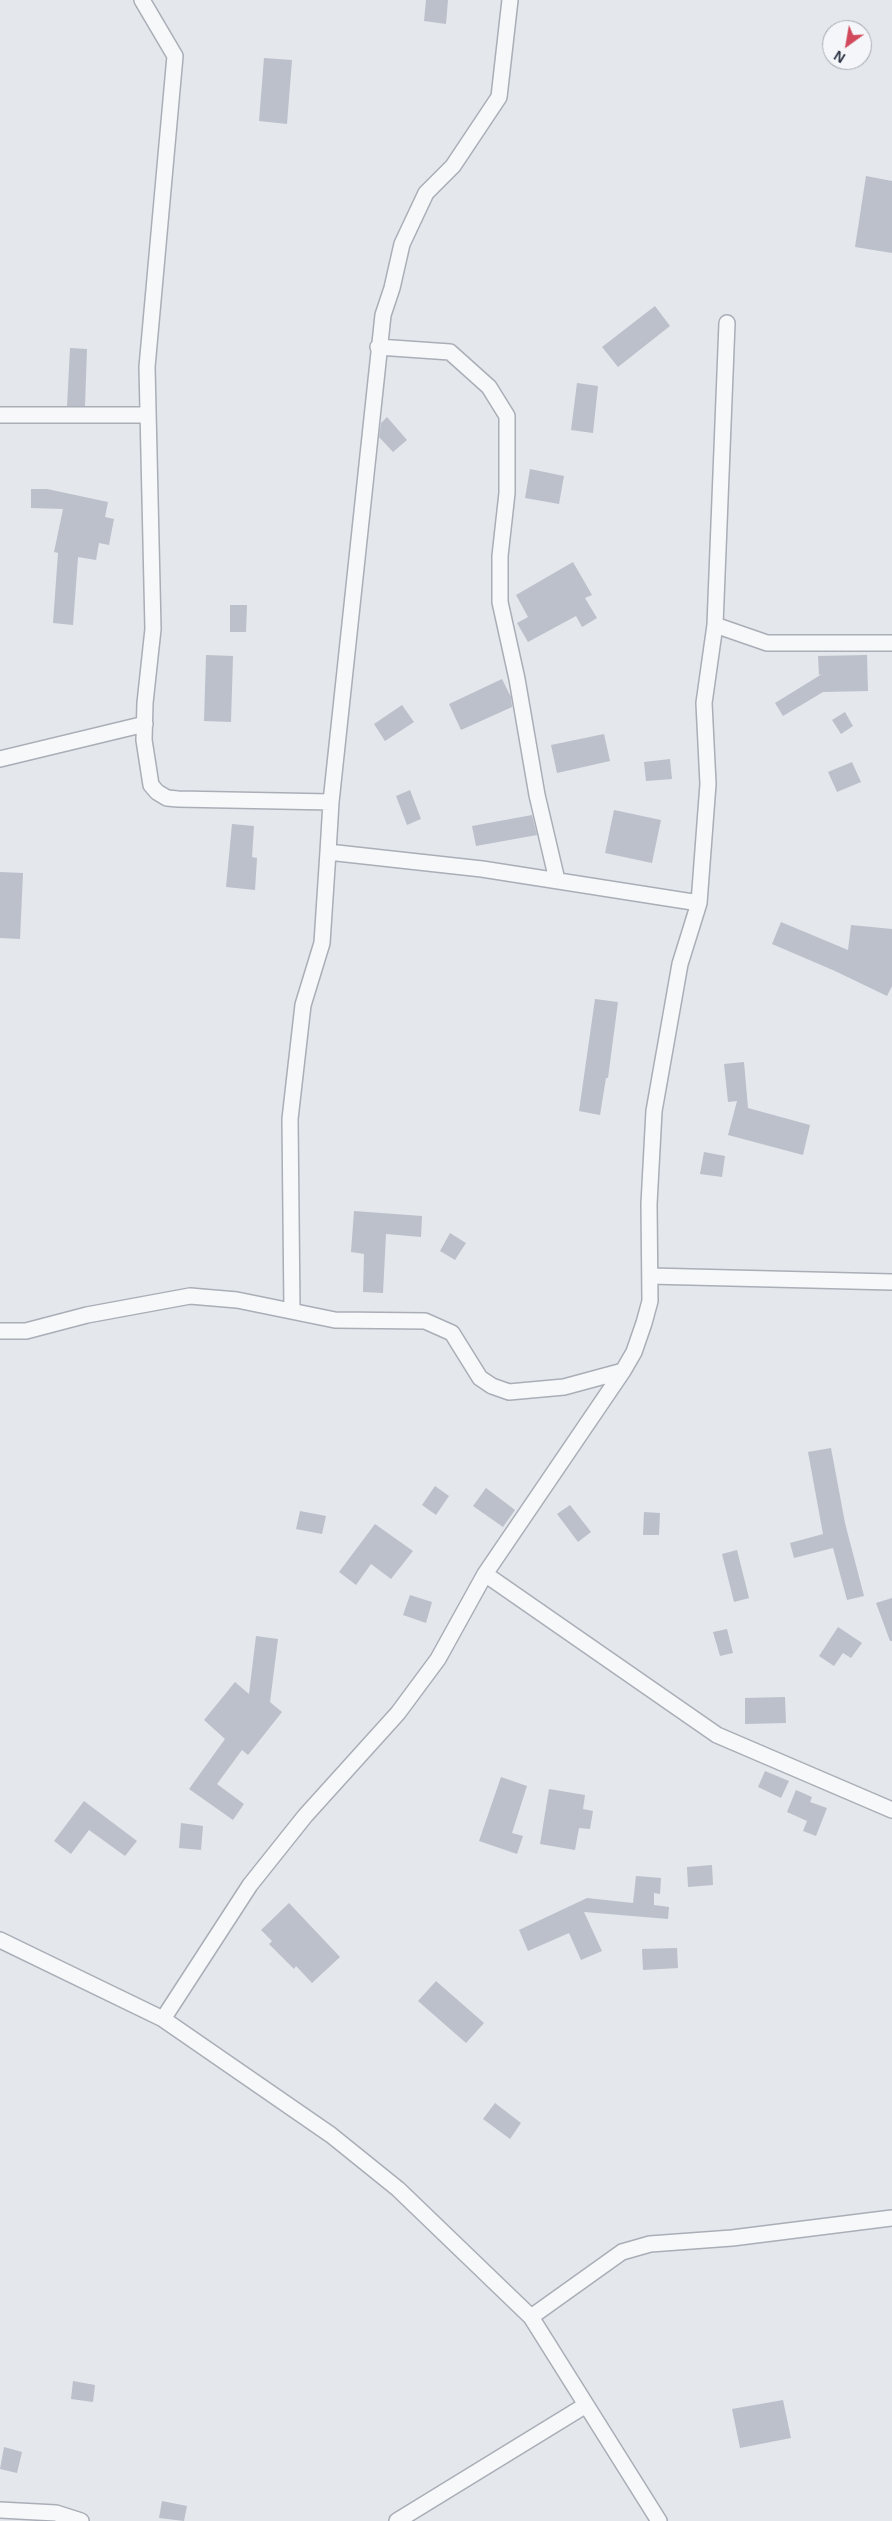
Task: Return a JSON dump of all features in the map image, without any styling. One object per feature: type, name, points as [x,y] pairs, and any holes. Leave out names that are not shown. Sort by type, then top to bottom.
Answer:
[{"type":"street","points":[[142,0],[175,56],[147,367],[153,629],[144,740],[149,780],[157,792],[167,798],[331,802]]},
{"type":"street","points":[[292,1311],[290,1119],[303,1005],[322,943],[331,802],[382,315],[392,288],[402,244],[426,193],[453,166],[499,97],[510,0]]},
{"type":"street","points":[[163,2019],[250,1885],[305,1816],[398,1713],[438,1659],[486,1574],[623,1371],[634,1352],[644,1323],[650,1301],[649,1204],[654,1111],[680,964],[699,902],[708,784],[704,703],[715,625],[727,323]]},
{"type":"street","points":[[378,347],[450,352],[489,387],[507,416],[506,493],[500,556],[500,602],[517,680],[537,795],[557,880]]},
{"type":"street","points":[[0,415],[148,415]]},
{"type":"street","points":[[715,625],[767,643],[892,643]]},
{"type":"street","points":[[0,759],[145,724]]},
{"type":"street","points":[[328,852],[482,869],[699,902]]},
{"type":"street","points":[[650,1276],[892,1282]]},
{"type":"street","points":[[0,1331],[26,1331],[87,1315],[190,1296],[237,1300],[335,1320],[425,1321],[452,1333],[465,1358],[480,1378],[492,1386],[509,1392],[564,1387],[623,1371]]},
{"type":"street","points":[[486,1574],[717,1734],[892,1810]]},
{"type":"street","points":[[0,1940],[163,2019],[331,2135],[398,2189],[531,2317],[659,2521]]},
{"type":"street","points":[[531,2317],[622,2252],[650,2244],[732,2238],[892,2218]]},
{"type":"street","points":[[397,2521],[586,2405]]},
{"type":"street","points":[[0,2510],[56,2513],[81,2521]]},
{"type":"building","points":[[426,0],[448,0],[446,24],[424,21]]},
{"type":"building","points":[[264,58],[292,60],[287,124],[259,121]]},
{"type":"building","points":[[866,176],[892,181],[892,253],[855,247]]},
{"type":"building","points":[[655,306],[670,326],[618,367],[602,347]]},
{"type":"building","points":[[70,348],[87,349],[85,406],[67,406]]},
{"type":"building","points":[[577,383],[598,386],[593,433],[571,430]]},
{"type":"building","points":[[387,417],[407,440],[393,452],[379,437],[381,423]]},
{"type":"building","points":[[530,469],[564,476],[559,504],[525,498]]},
{"type":"building","points":[[31,489],[47,489],[108,502],[105,517],[114,519],[109,545],[99,543],[96,560],[78,557],[73,625],[53,623],[58,553],[54,552],[63,509],[31,508]]},
{"type":"building","points":[[573,562],[592,595],[585,598],[597,618],[582,627],[576,616],[528,642],[517,623],[528,617],[516,595]]},
{"type":"building","points":[[230,605],[247,605],[246,632],[230,632]]},
{"type":"building","points":[[206,655],[233,656],[231,722],[204,721]]},
{"type":"building","points":[[867,655],[868,691],[823,692],[783,716],[775,703],[822,674],[819,675],[818,656]]},
{"type":"building","points":[[502,679],[511,697],[512,707],[461,730],[449,704]]},
{"type":"building","points":[[402,705],[414,722],[385,741],[374,724]]},
{"type":"building","points":[[845,712],[853,726],[841,734],[832,720]]},
{"type":"building","points":[[604,734],[610,761],[557,773],[551,745]]},
{"type":"building","points":[[670,759],[672,779],[646,781],[644,762]]},
{"type":"building","points":[[852,762],[861,782],[837,792],[828,772]]},
{"type":"building","points":[[410,790],[421,819],[407,825],[396,796]]},
{"type":"building","points":[[614,810],[661,820],[652,863],[605,853]]},
{"type":"building","points":[[532,815],[537,835],[476,846],[472,826]]},
{"type":"building","points":[[232,824],[254,826],[252,857],[257,858],[255,890],[226,887]]},
{"type":"building","points":[[0,872],[23,873],[20,939],[0,938]]},
{"type":"building","points":[[781,922],[848,950],[851,925],[892,929],[892,986],[887,996],[772,944]]},
{"type":"building","points":[[595,999],[618,1002],[608,1078],[606,1078],[600,1115],[579,1111]]},
{"type":"building","points":[[744,1062],[748,1108],[810,1125],[803,1155],[728,1135],[737,1101],[728,1102],[724,1064]]},
{"type":"building","points":[[704,1152],[725,1156],[722,1177],[700,1174]]},
{"type":"building","points":[[354,1211],[422,1216],[421,1237],[386,1234],[383,1293],[363,1292],[364,1254],[351,1252]]},
{"type":"building","points":[[450,1233],[466,1243],[455,1260],[440,1251]]},
{"type":"building","points":[[831,1448],[845,1523],[864,1596],[847,1600],[833,1548],[794,1558],[790,1543],[823,1534],[808,1452]]},
{"type":"building","points":[[435,1486],[449,1496],[436,1515],[422,1505]]},
{"type":"building","points":[[486,1488],[515,1510],[503,1527],[473,1506]]},
{"type":"building","points":[[570,1505],[591,1532],[578,1542],[557,1514]]},
{"type":"building","points":[[300,1511],[326,1516],[322,1534],[296,1529]]},
{"type":"building","points":[[644,1512],[660,1513],[659,1535],[643,1535]]},
{"type":"building","points":[[375,1524],[413,1551],[391,1579],[371,1564],[356,1585],[339,1572]]},
{"type":"building","points":[[737,1550],[749,1598],[734,1602],[722,1554]]},
{"type":"building","points":[[410,1595],[432,1602],[426,1623],[403,1615]]},
{"type":"building","points":[[892,1598],[892,1641],[890,1641],[876,1603]]},
{"type":"building","points":[[838,1627],[862,1643],[851,1658],[843,1653],[834,1666],[819,1656]]},
{"type":"building","points":[[727,1629],[733,1653],[720,1656],[713,1632]]},
{"type":"building","points":[[256,1636],[278,1639],[270,1702],[282,1712],[248,1755],[242,1750],[217,1784],[244,1804],[233,1820],[189,1789],[225,1739],[204,1720],[235,1682],[249,1694]]},
{"type":"building","points":[[785,1697],[786,1723],[745,1724],[745,1698]]},
{"type":"building","points":[[765,1771],[789,1781],[781,1798],[758,1787]]},
{"type":"building","points":[[501,1777],[527,1786],[512,1833],[523,1836],[517,1854],[479,1841]]},
{"type":"building","points":[[549,1789],[585,1795],[583,1809],[593,1811],[590,1829],[579,1828],[575,1850],[540,1844]]},
{"type":"building","points":[[796,1790],[812,1797],[810,1802],[827,1808],[816,1836],[803,1831],[807,1821],[787,1812]]},
{"type":"building","points":[[84,1801],[137,1841],[125,1856],[89,1830],[71,1854],[54,1841]]},
{"type":"building","points":[[181,1823],[203,1826],[201,1850],[179,1848]]},
{"type":"building","points":[[712,1865],[713,1885],[688,1887],[687,1867]]},
{"type":"building","points":[[636,1876],[661,1878],[660,1894],[654,1893],[654,1905],[669,1907],[668,1919],[584,1912],[602,1951],[581,1960],[569,1933],[528,1951],[519,1930],[587,1898],[633,1903]]},
{"type":"building","points":[[289,1903],[340,1957],[312,1983],[296,1966],[294,1969],[269,1944],[272,1941],[261,1930]]},
{"type":"building","points":[[677,1948],[678,1968],[643,1970],[642,1949]]},
{"type":"building","points":[[436,1981],[484,2023],[466,2043],[418,2001]]},
{"type":"building","points":[[495,2103],[521,2123],[510,2139],[483,2119]]},
{"type":"building","points":[[73,2381],[95,2385],[93,2402],[71,2399]]},
{"type":"building","points":[[783,2400],[791,2438],[740,2448],[732,2409]]},
{"type":"building","points":[[4,2447],[22,2452],[17,2473],[0,2469]]},
{"type":"building","points":[[162,2501],[187,2506],[184,2521],[159,2518]]}]
